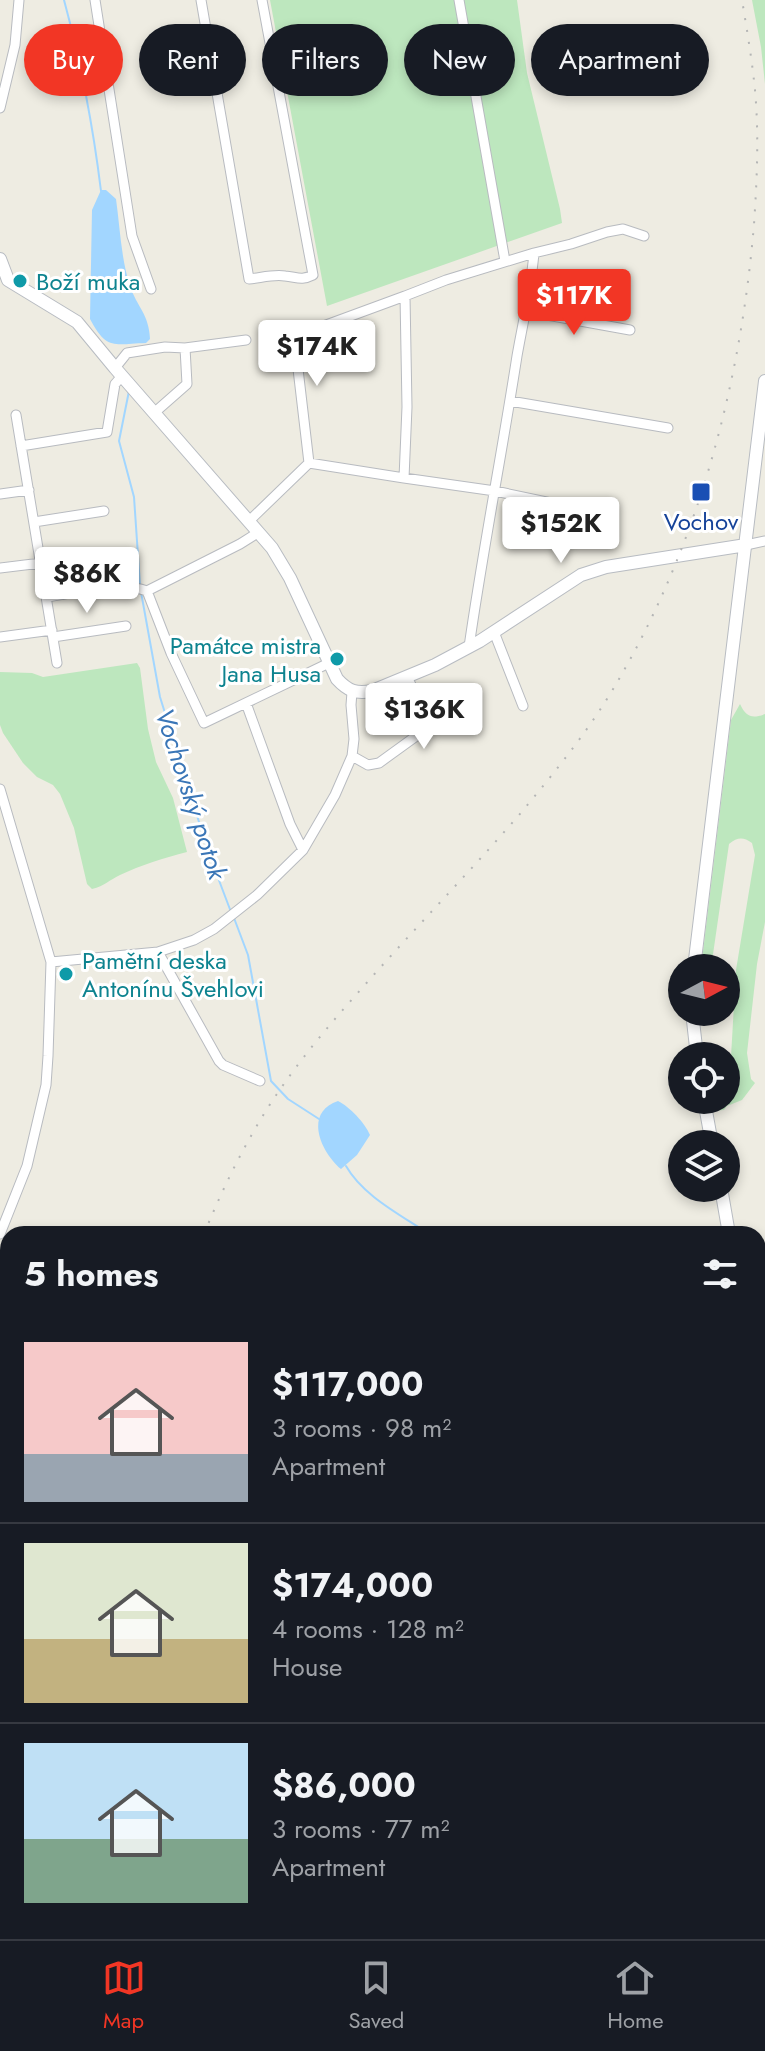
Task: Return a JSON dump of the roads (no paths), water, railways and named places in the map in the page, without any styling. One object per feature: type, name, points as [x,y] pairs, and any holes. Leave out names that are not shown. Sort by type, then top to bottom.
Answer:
[{"type":"street","points":[[0,108],[15,45],[19,0]]},
{"type":"street","points":[[95,0],[132,236],[151,289]]},
{"type":"street","points":[[201,0],[205,24]]},
{"type":"street","points":[[218,96],[249,279],[310,277],[313,275],[262,0]]},
{"type":"street","points":[[459,0],[505,261]]},
{"type":"street","points":[[309,463],[296,352],[299,335],[505,261],[623,229],[644,236]]},
{"type":"street","points":[[469,647],[534,253]]},
{"type":"street","points":[[1,262],[8,280],[77,322],[259,532],[282,563],[337,679],[352,692],[372,691],[435,665],[494,632],[569,581],[593,570],[765,541]]},
{"type":"street","points":[[404,478],[407,407],[405,296]]},
{"type":"street","points":[[525,311],[630,330]]},
{"type":"street","points":[[21,446],[107,432],[118,372],[127,353],[246,340]]},
{"type":"street","points":[[154,413],[187,384],[185,348]]},
{"type":"street","points":[[696,954],[765,381]]},
{"type":"street","points":[[510,401],[668,428]]},
{"type":"street","points":[[16,415],[57,663]]},
{"type":"street","points":[[309,463],[495,491],[575,508]]},
{"type":"street","points":[[249,521],[309,463]]},
{"type":"street","points":[[0,494],[29,490]]},
{"type":"street","points":[[34,522],[104,511]]},
{"type":"street","points":[[47,597],[106,588],[136,587],[147,591],[259,532]]},
{"type":"street","points":[[0,568],[41,563]]},
{"type":"street","points":[[147,591],[171,653],[204,723],[329,663]]},
{"type":"street","points":[[0,637],[126,626]]},
{"type":"street","points":[[494,632],[523,706]]},
{"type":"street","points":[[352,756],[368,765],[379,763],[423,729],[424,716],[407,677]]},
{"type":"street","points":[[51,962],[158,952],[194,940],[214,929],[257,895],[303,850],[335,795],[352,756],[352,692]]},
{"type":"street","points":[[246,703],[290,824],[303,850]]},
{"type":"street","points":[[0,789],[51,962],[46,1085],[27,1166],[3,1226]]},
{"type":"street","points":[[158,952],[219,1061],[260,1081]]},
{"type":"street","points":[[723,1202],[728,1226]]},
{"type":"water","points":[[101,190],[106,190],[116,199],[127,276],[149,330],[150,339],[146,343],[107,341],[90,319],[92,210]]},
{"type":"water","points":[[338,1101],[357,1116],[370,1135],[357,1155],[341,1169],[322,1143],[318,1123],[327,1107]]},
{"type":"waterway","name":"Vochovský potok","points":[[64,0],[86,95],[101,191]]},
{"type":"waterway","name":"Vochovský potok","points":[[129,391],[119,441],[134,497],[140,585]]},
{"type":"waterway","name":"Vochovský potok","points":[[141,592],[160,697],[209,854],[231,912]]},
{"type":"waterway","name":"Vochovský potok","points":[[234,918],[248,955],[271,1081],[288,1099],[319,1119]]},
{"type":"waterway","name":"Vochovský potok","points":[[346,1166],[372,1196],[417,1226]]},
{"type":"railway","points":[[208,1226],[241,1155],[289,1077],[382,965],[500,837],[597,715],[647,627],[672,572],[712,459],[727,401],[748,283],[755,207],[757,124],[754,79],[742,0]]},
{"type":"place","name":"Boží muka","points":[[20,281]]},
{"type":"place","name":"Vochov","points":[[701,492]]},
{"type":"place","name":"Památce mistra Jana Husa","points":[[337,659]]},
{"type":"place","name":"Pamětní deska Antonínu Švehlovi","points":[[66,974]]}]
